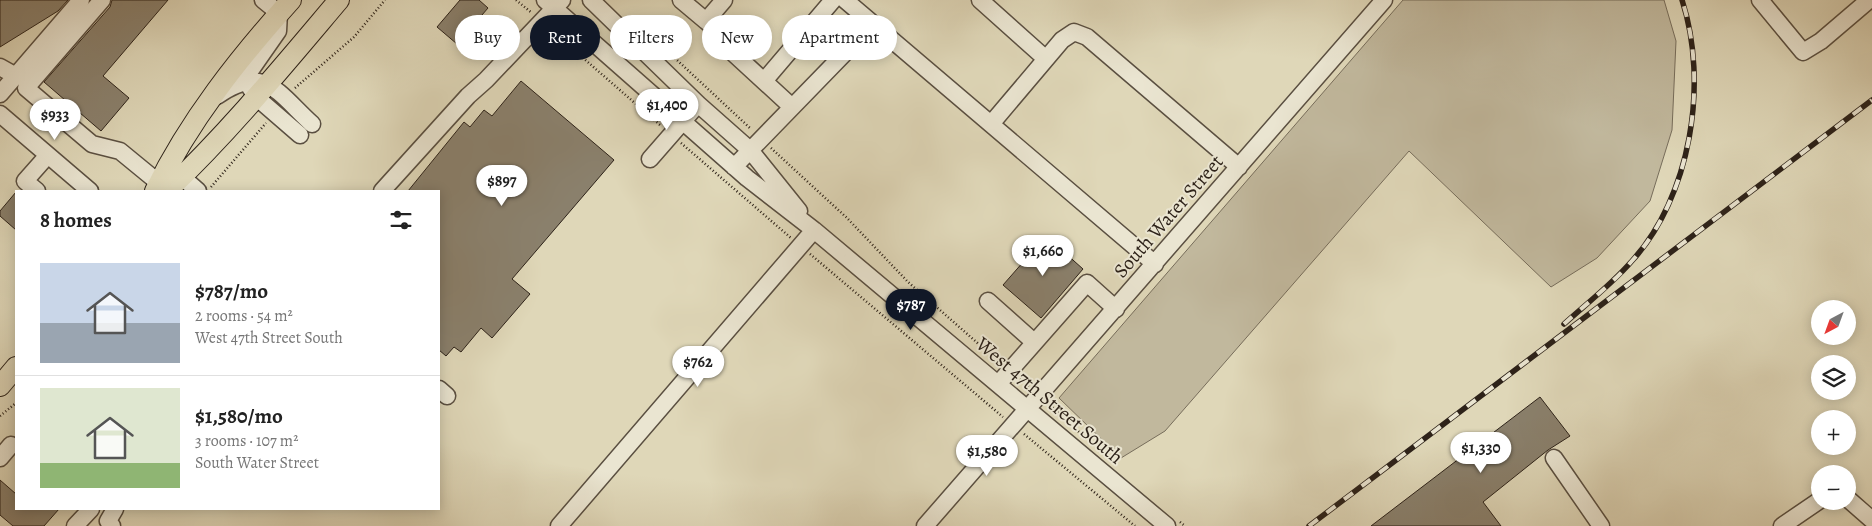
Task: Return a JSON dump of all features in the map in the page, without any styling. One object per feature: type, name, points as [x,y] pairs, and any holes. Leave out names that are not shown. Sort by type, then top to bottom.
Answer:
[{"type":"main road","points":[[160,188],[182,178],[258,87],[339,0]]},
{"type":"main road","points":[[160,188],[173,154],[209,101],[285,7]]},
{"type":"main road","points":[[0,386],[15,368]]},
{"type":"street","points":[[0,94],[81,0]]},
{"type":"street","points":[[102,0],[26,88],[92,144],[120,151],[160,188]]},
{"type":"street","points":[[263,0],[285,7],[278,31],[248,74],[258,87],[306,129]]},
{"type":"street","points":[[591,0],[698,104],[756,144],[814,230]]},
{"type":"street","points":[[681,0],[702,18]]},
{"type":"street","points":[[711,15],[724,0]]},
{"type":"street","points":[[764,81],[833,0]]},
{"type":"street","points":[[845,0],[862,15]]},
{"type":"street","points":[[980,0],[1046,59]]},
{"type":"street","name":"South Water Street","points":[[925,526],[1116,309],[1383,0]]},
{"type":"street","points":[[1760,0],[1803,52],[1821,41],[1869,0]]},
{"type":"street","points":[[546,15],[554,3],[677,129],[734,167],[814,230]]},
{"type":"street","points":[[990,124],[1062,40],[1074,32],[1087,37],[1239,167]]},
{"type":"street","points":[[383,190],[468,96],[530,33]]},
{"type":"street","points":[[897,45],[1155,264]]},
{"type":"street","points":[[741,60],[792,107]]},
{"type":"street","points":[[734,167],[838,60]]},
{"type":"street","points":[[0,67],[16,76]]},
{"type":"street","points":[[209,101],[235,83],[258,87]]},
{"type":"street","points":[[650,159],[698,104]]},
{"type":"street","points":[[0,114],[89,190]]},
{"type":"street","points":[[36,190],[25,181],[48,155]]},
{"type":"street","points":[[182,178],[197,190]]},
{"type":"street","points":[[559,526],[814,230]]},
{"type":"street","name":"West 47th Street South","points":[[814,230],[998,384],[1172,523]]},
{"type":"street","points":[[998,384],[1087,283],[1116,309]]},
{"type":"street","points":[[988,301],[1034,342]]},
{"type":"street","points":[[0,458],[9,445]]},
{"type":"street","points":[[1554,458],[1601,526]]},
{"type":"street","points":[[1782,526],[1811,506]]},
{"type":"street","points":[[1856,506],[1872,520]]},
{"type":"street","points":[[76,526],[90,510]]},
{"type":"street","points":[[112,526],[108,521],[114,510]]},
{"type":"path","points":[[516,0],[533,15]]},
{"type":"path","points":[[589,60],[677,129],[800,246],[1135,526]]},
{"type":"path","points":[[674,60],[756,144],[847,218],[908,282],[1086,438]]},
{"type":"path","points":[[0,416],[15,404]]},
{"type":"path","points":[[1172,523],[1185,526]]},
{"type":"shaded area","points":[[1403,0],[1664,0],[1676,41],[1672,130],[1650,201],[1597,258],[1551,287],[1409,151],[1165,431],[1121,458],[1059,398]]},
{"type":"building","points":[[0,0],[68,0],[58,11],[0,47]]},
{"type":"building","points":[[112,0],[168,0],[103,76],[129,98],[101,131],[44,82],[110,7]]},
{"type":"building","points":[[460,0],[479,0],[488,8],[482,15],[455,15],[455,42],[437,27]]},
{"type":"building","points":[[521,81],[614,160],[512,279],[530,294],[492,338],[481,328],[461,352],[454,347],[446,356],[440,351],[440,190],[409,190],[464,122],[470,127],[484,110],[492,116]]},
{"type":"building","points":[[15,193],[15,229],[0,216],[0,211]]},
{"type":"building","points":[[1046,236],[1083,269],[1041,318],[1003,285]]},
{"type":"building","points":[[1540,397],[1570,436],[1548,450],[1483,502],[1501,526],[1371,526]]},
{"type":"building","points":[[0,480],[15,493],[15,510],[58,510],[44,526],[13,526],[0,515]]},
{"type":"railway","points":[[1564,324],[1631,262],[1652,235],[1668,205],[1681,172],[1689,138],[1694,102],[1694,67],[1690,32],[1682,0]]},
{"type":"railway","points":[[1309,526],[1872,100]]}]
